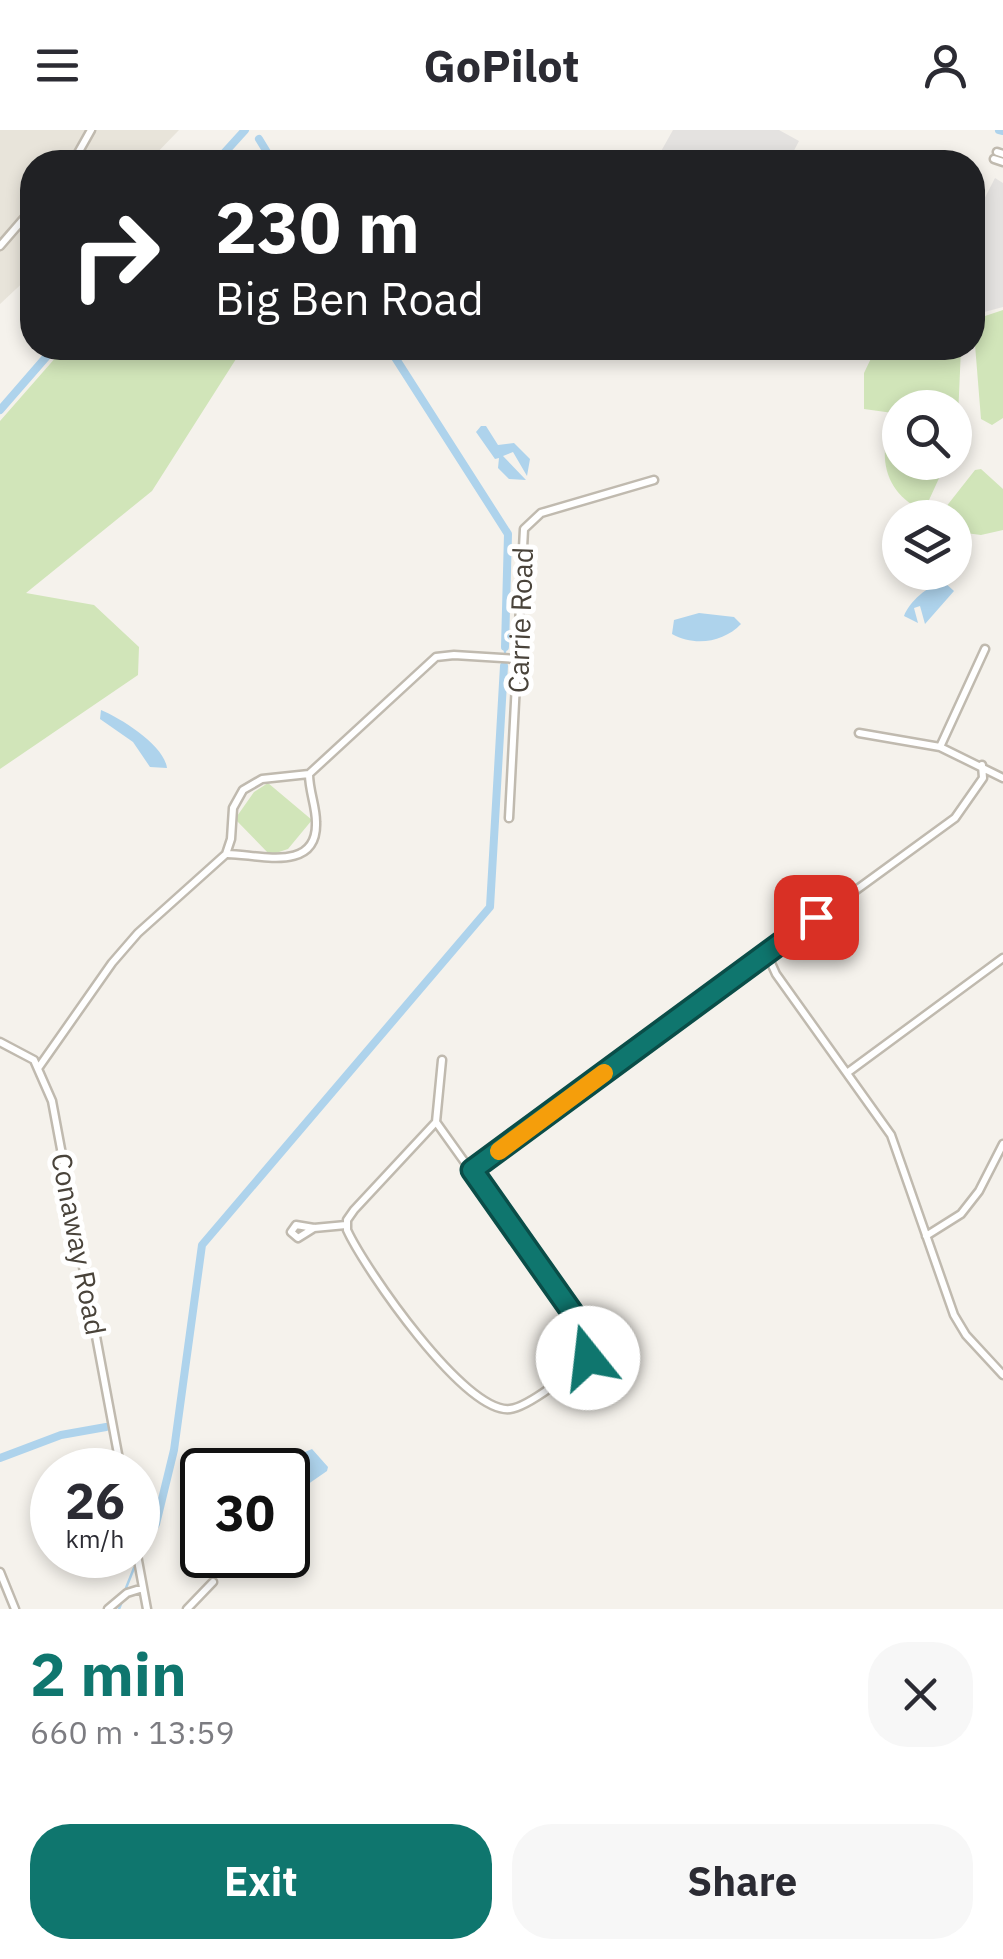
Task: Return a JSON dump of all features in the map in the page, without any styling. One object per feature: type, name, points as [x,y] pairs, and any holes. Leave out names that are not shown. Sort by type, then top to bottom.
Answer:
[{"type":"street","points":[[998,155],[1003,162]]},
{"type":"street","points":[[0,246],[20,223]]},
{"type":"street","name":"Carrie Road","points":[[509,818],[518,698],[522,540],[528,522],[541,513],[654,480]]},
{"type":"street","points":[[940,747],[985,649]]},
{"type":"street","points":[[0,1042],[21,1050],[40,1067],[112,963],[138,933],[226,854],[233,808],[244,790],[262,779],[309,774],[436,658],[454,655],[516,659]]},
{"type":"street","points":[[860,733],[940,747],[1003,778]]},
{"type":"street","points":[[472,1170],[955,818],[983,778],[982,765]]},
{"type":"street","points":[[226,854],[281,860],[306,848],[316,822],[309,774]]},
{"type":"street","points":[[767,954],[776,974],[890,1135],[958,1325],[1003,1375]]},
{"type":"street","points":[[847,1073],[1003,958]]},
{"type":"street","points":[[436,1122],[591,1339],[588,1358],[512,1410],[497,1408],[435,1359],[351,1238],[346,1225],[354,1210],[436,1122],[442,1060]]},
{"type":"street","name":"Conaway Road","points":[[40,1067],[59,1135],[117,1448]]},
{"type":"street","points":[[926,1236],[962,1214],[980,1191],[1003,1144]]},
{"type":"street","points":[[314,1228],[346,1225]]},
{"type":"street","points":[[0,1572],[15,1609]]},
{"type":"street","points":[[140,1578],[148,1609]]},
{"type":"street","points":[[188,1609],[213,1582]]},
{"type":"street","points":[[108,1609],[126,1594],[142,1588]]},
{"type":"shaded area","points":[[0,130],[179,130],[160,150],[20,150],[20,285],[0,304]]},
{"type":"shaded area","points":[[673,130],[779,130],[799,141],[794,150],[662,150]]},
{"type":"shaded area","points":[[995,178],[1003,183],[1003,307],[985,312],[985,198]]},
{"type":"green space","points":[[1003,310],[1003,418],[992,425],[981,419],[976,360],[985,360],[985,316]]},
{"type":"green space","points":[[53,360],[235,360],[152,491],[26,593],[94,605],[139,647],[138,675],[0,769],[0,421]]},
{"type":"green space","points":[[870,360],[960,360],[959,390],[882,390],[882,412],[864,409],[864,373]]},
{"type":"green space","points":[[981,469],[1003,489],[1003,530],[972,534],[972,500],[951,500],[967,480],[972,480],[975,470]]},
{"type":"green space","points":[[891,480],[938,480],[929,500],[907,500]]},
{"type":"green space","points":[[268,783],[312,820],[288,849],[270,855],[235,819],[254,792]]},
{"type":"water","points":[[486,426],[498,445],[514,443],[530,459],[527,476],[513,452],[503,456],[526,480],[509,479],[498,468],[499,458],[495,459],[476,432]]},
{"type":"water","points":[[928,590],[954,591],[925,624],[920,606],[914,608],[918,623],[904,616]]},
{"type":"water","points":[[699,613],[734,617],[741,624],[709,641],[672,634],[674,620]]},
{"type":"water","points":[[101,710],[150,742],[167,768],[150,767],[133,742],[100,719]]},
{"type":"water","points":[[310,1450],[328,1467],[310,1483]]},
{"type":"waterway","points":[[227,150],[245,130]]},
{"type":"waterway","points":[[999,130],[1003,131]]},
{"type":"waterway","points":[[259,139],[266,150]]},
{"type":"waterway","points":[[0,410],[44,360]]},
{"type":"waterway","points":[[397,360],[508,534],[505,647]]},
{"type":"waterway","points":[[505,647],[505,652]]},
{"type":"waterway","points":[[160,1508],[174,1450],[202,1245],[490,907],[504,666]]},
{"type":"waterway","points":[[0,1458],[61,1435],[106,1427]]},
{"type":"waterway","points":[[126,1588],[130,1578]]},
{"type":"waterway","points":[[119,1609],[121,1604]]},
{"type":"slow traffic","points":[[499,1151],[604,1073]]},
{"type":"route","points":[[588,1358],[591,1339],[580,1320],[472,1170],[816,917]]}]
